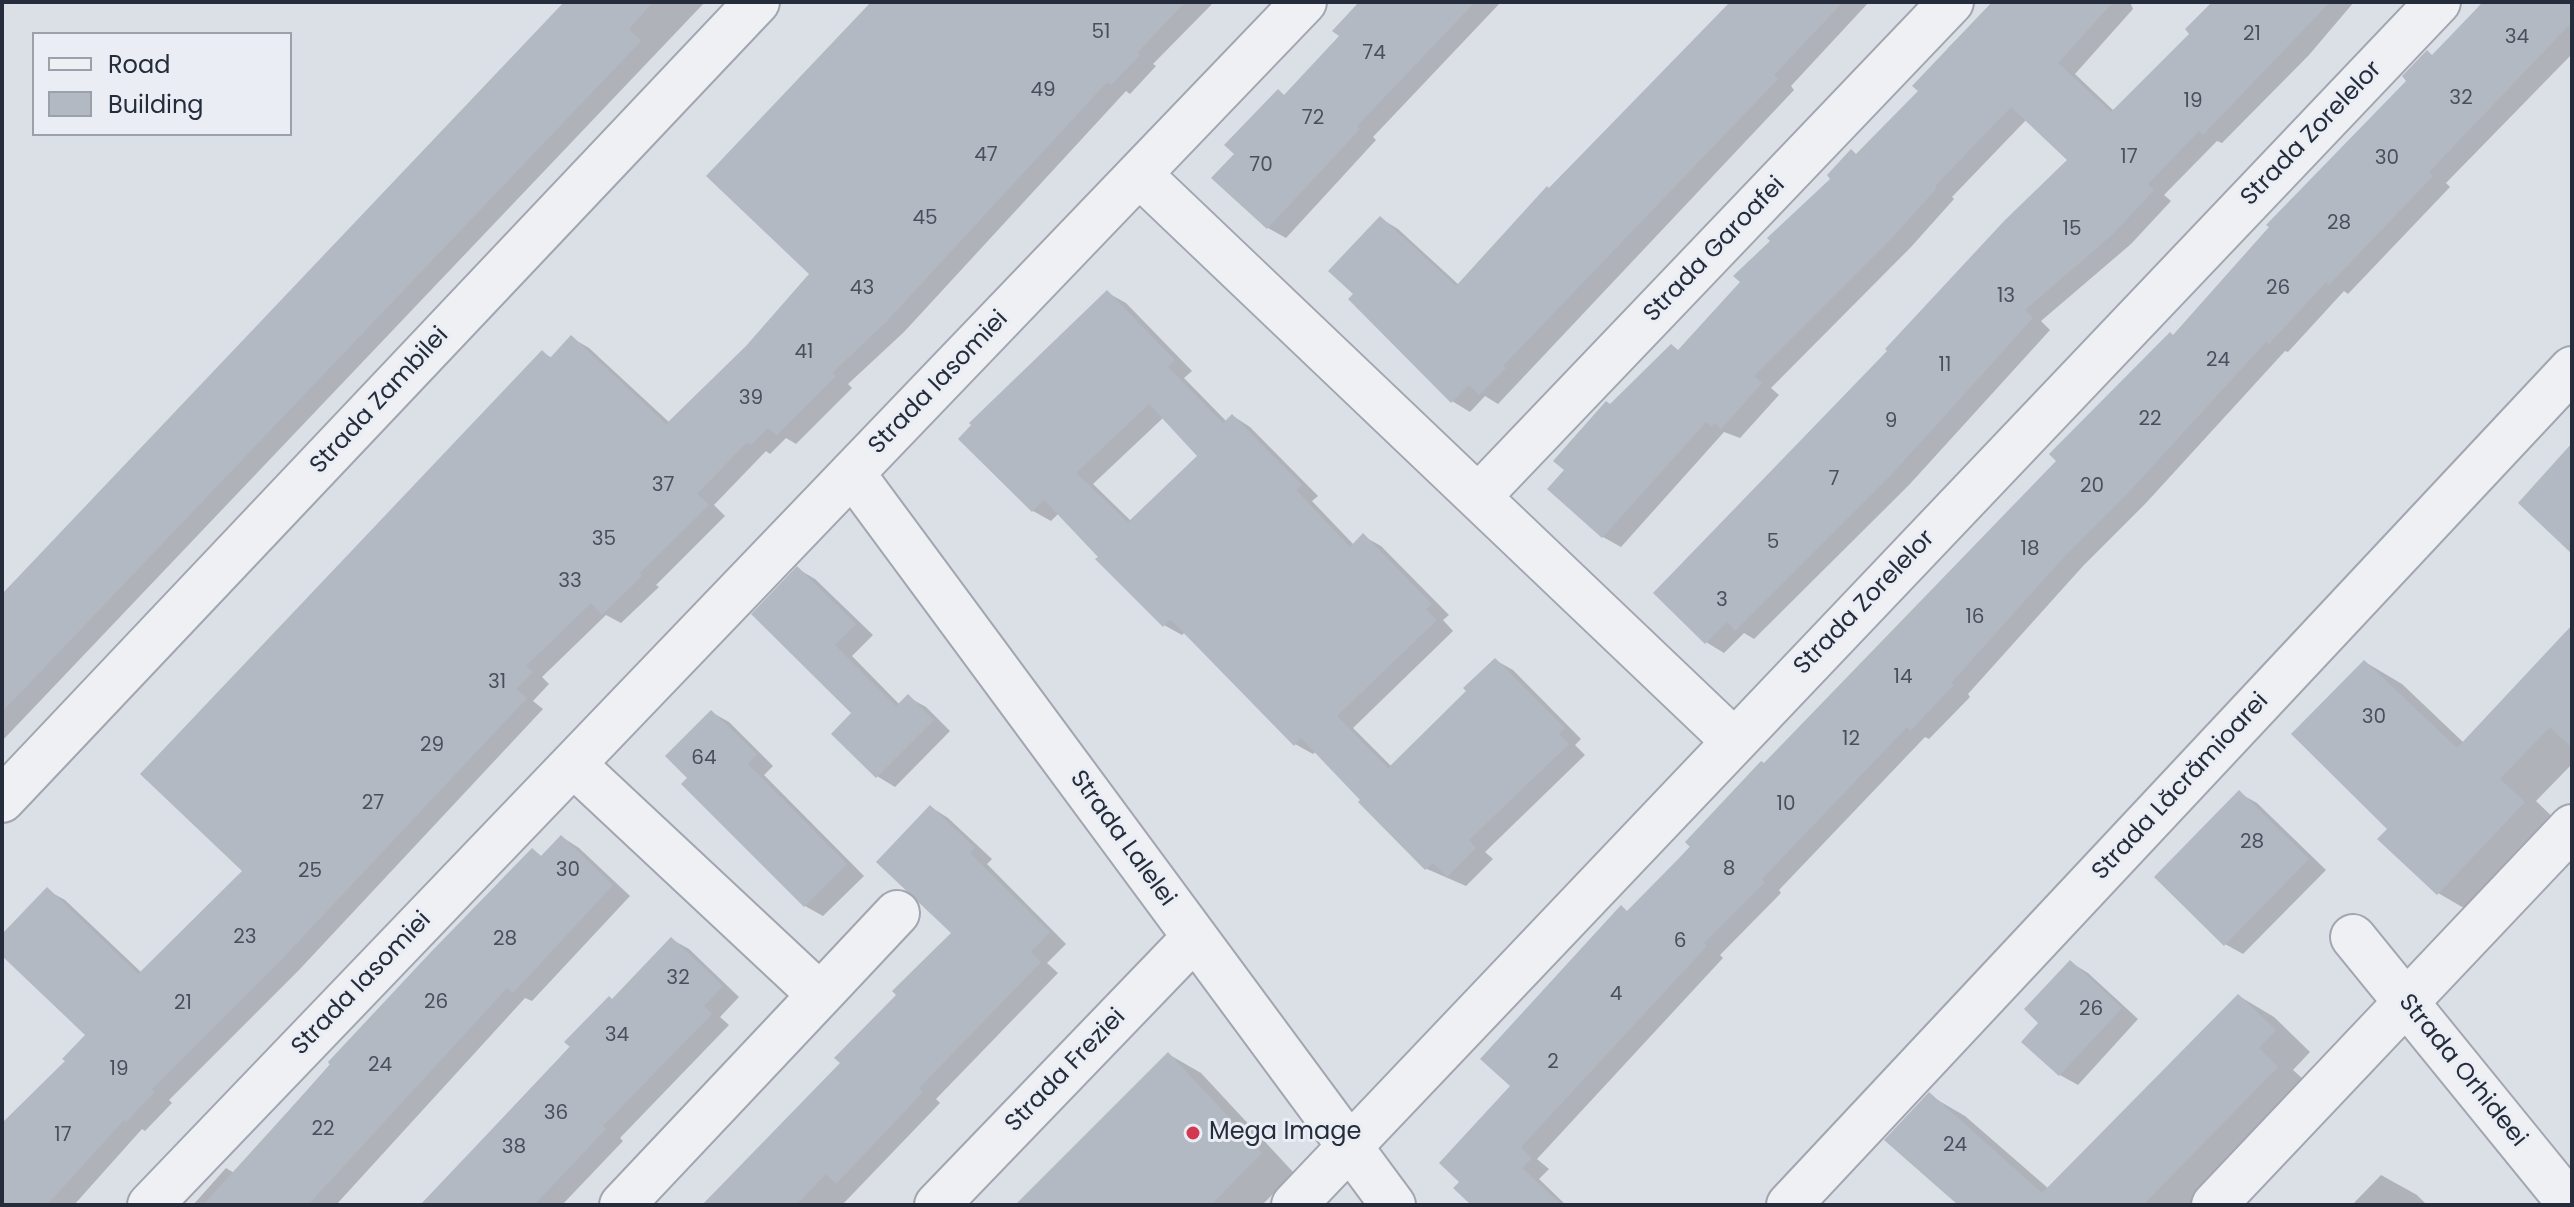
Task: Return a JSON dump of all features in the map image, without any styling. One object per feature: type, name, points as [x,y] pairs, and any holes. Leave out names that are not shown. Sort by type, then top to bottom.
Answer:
[{"type":"street","name":"Strada Zambilei","points":[[2,800],[757,2]]},
{"type":"street","name":"Strada Iasomiei","points":[[150,1205],[1304,2]]},
{"type":"street","name":"Strada Garoafei","points":[[1478,497],[1951,2]]},
{"type":"street","name":"Strada Zorelelor","points":[[1294,1205],[2438,2]]},
{"type":"street","points":[[1139,174],[1734,741]]},
{"type":"street","name":"Strada Lăcrămioarei","points":[[1789,1205],[2572,369]]},
{"type":"street","name":"Strada Lalelei","points":[[852,473],[1393,1205]]},
{"type":"street","points":[[573,764],[820,995]]},
{"type":"street","points":[[2214,1205],[2572,827]]},
{"type":"street","points":[[622,1205],[897,913]]},
{"type":"street","name":"Strada Freziei","points":[[937,1205],[1195,937]]},
{"type":"street","name":"Strada Orhideei","points":[[2353,937],[2571,1205]]},
{"type":"building","points":[[564,2],[653,2],[629,29],[641,41],[2,712],[2,594]]},
{"type":"building","points":[[871,2],[1185,2],[1137,53],[1140,55],[1111,85],[1107,82],[886,322],[832,373],[836,376],[777,435],[768,428],[751,445],[747,442],[697,494],[709,505],[640,573],[642,576],[602,615],[591,603],[526,666],[533,672],[516,689],[527,698],[281,960],[152,1089],[155,1092],[126,1122],[124,1120],[47,1205],[2,1205],[2,1123],[65,1061],[62,1059],[85,1035],[2,956],[2,934],[47,887],[138,974],[242,871],[140,774],[542,350],[550,358],[571,335],[666,424],[746,346],[809,274],[706,176]]},
{"type":"building","points":[[1359,2],[1475,2],[1357,126],[1360,129],[1267,229],[1211,178],[1234,154],[1224,145],[1278,89],[1284,95],[1339,36],[1332,31]]},
{"type":"building","points":[[1730,2],[1843,2],[1774,75],[1778,79],[1503,366],[1506,368],[1479,395],[1469,385],[1451,403],[1348,299],[1353,294],[1328,271],[1380,216],[1456,286],[1547,186],[1549,188]]},
{"type":"building","points":[[1992,2],[2113,2],[2058,63],[2111,112],[2189,34],[2185,29],[2212,2],[2330,2],[2203,135],[2199,131],[2148,184],[2154,190],[2113,234],[2025,310],[2033,318],[1891,475],[1735,631],[1727,622],[1705,644],[1653,593],[1887,351],[1885,349],[2005,220],[2067,160],[2011,107],[1935,186],[1937,188],[1893,237],[1754,376],[1762,383],[1721,429],[1715,423],[1712,427],[1706,422],[1602,538],[1547,489],[1564,470],[1553,461],[1606,401],[1610,404],[1671,344],[1678,350],[1740,282],[1733,276],[1770,241],[1767,238],[1830,179],[1827,175],[1851,149],[1856,154],[1918,91],[1912,86]]},
{"type":"building","points":[[2483,2],[2572,2],[2572,22],[2429,172],[2433,176],[2329,285],[2326,282],[2269,344],[2266,342],[2128,493],[2065,556],[1951,683],[1954,685],[1910,731],[1907,727],[1762,879],[1765,882],[1704,943],[1707,946],[1521,1147],[1532,1158],[1522,1168],[1562,1205],[1471,1205],[1453,1188],[1459,1182],[1439,1163],[1510,1086],[1480,1059],[1621,905],[1627,911],[1690,847],[1685,842],[1761,761],[1764,763],[2056,461],[2049,454],[2170,332],[2173,335],[2269,227],[2266,225],[2406,81],[2402,76],[2427,50],[2432,55]]},
{"type":"building","points":[[1107,290],[1175,360],[1168,367],[1223,423],[1232,414],[1302,485],[1296,490],[1350,547],[1363,533],[1432,604],[1426,609],[1437,620],[1337,716],[1388,768],[1495,658],[1565,728],[1559,734],[1569,744],[1469,840],[1476,848],[1447,877],[1433,863],[1425,870],[1301,738],[1294,746],[1170,619],[1163,627],[1095,559],[1098,557],[1044,500],[1032,512],[958,439],[971,425],[969,423]],"holes":[[[1149,404],[1197,456],[1128,522],[1076,473]]]},
{"type":"building","points":[[2572,443],[2572,554],[2518,503]]},
{"type":"building","points":[[797,566],[856,624],[835,645],[896,706],[908,694],[934,720],[876,778],[831,734],[851,713],[751,614]]},
{"type":"building","points":[[2572,625],[2572,748],[2550,727],[2500,779],[2525,802],[2437,895],[2377,839],[2387,829],[2291,734],[2364,660],[2457,748]]},
{"type":"building","points":[[711,710],[757,754],[748,764],[847,864],[804,907],[681,784],[687,778],[665,756]]},
{"type":"building","points":[[2239,790],[2309,859],[2224,946],[2154,877]]},
{"type":"building","points":[[930,805],[975,848],[970,853],[1050,932],[1031,952],[1041,962],[919,1088],[923,1092],[836,1184],[826,1174],[796,1205],[702,1205],[840,1063],[834,1058],[896,995],[892,991],[951,933],[876,862]]},
{"type":"building","points":[[561,835],[613,885],[513,993],[507,988],[308,1205],[203,1205],[330,1065],[328,1062],[430,953],[532,848],[541,856]]},
{"type":"building","points":[[671,937],[723,986],[704,1006],[712,1014],[603,1126],[606,1129],[534,1205],[420,1205],[570,1047],[564,1042],[609,996],[612,999]]},
{"type":"building","points":[[2070,960],[2122,1008],[2059,1076],[2021,1042],[2038,1023],[2024,1009]]},
{"type":"building","points":[[2238,994],[2276,1030],[2259,1048],[2278,1067],[2143,1205],[1958,1205],[1884,1140],[1929,1092],[2042,1193]]},
{"type":"building","points":[[1168,1052],[1262,1153],[1211,1205],[1015,1205]]},
{"type":"place","name":"Mega Image","points":[[1193,1133]]}]
